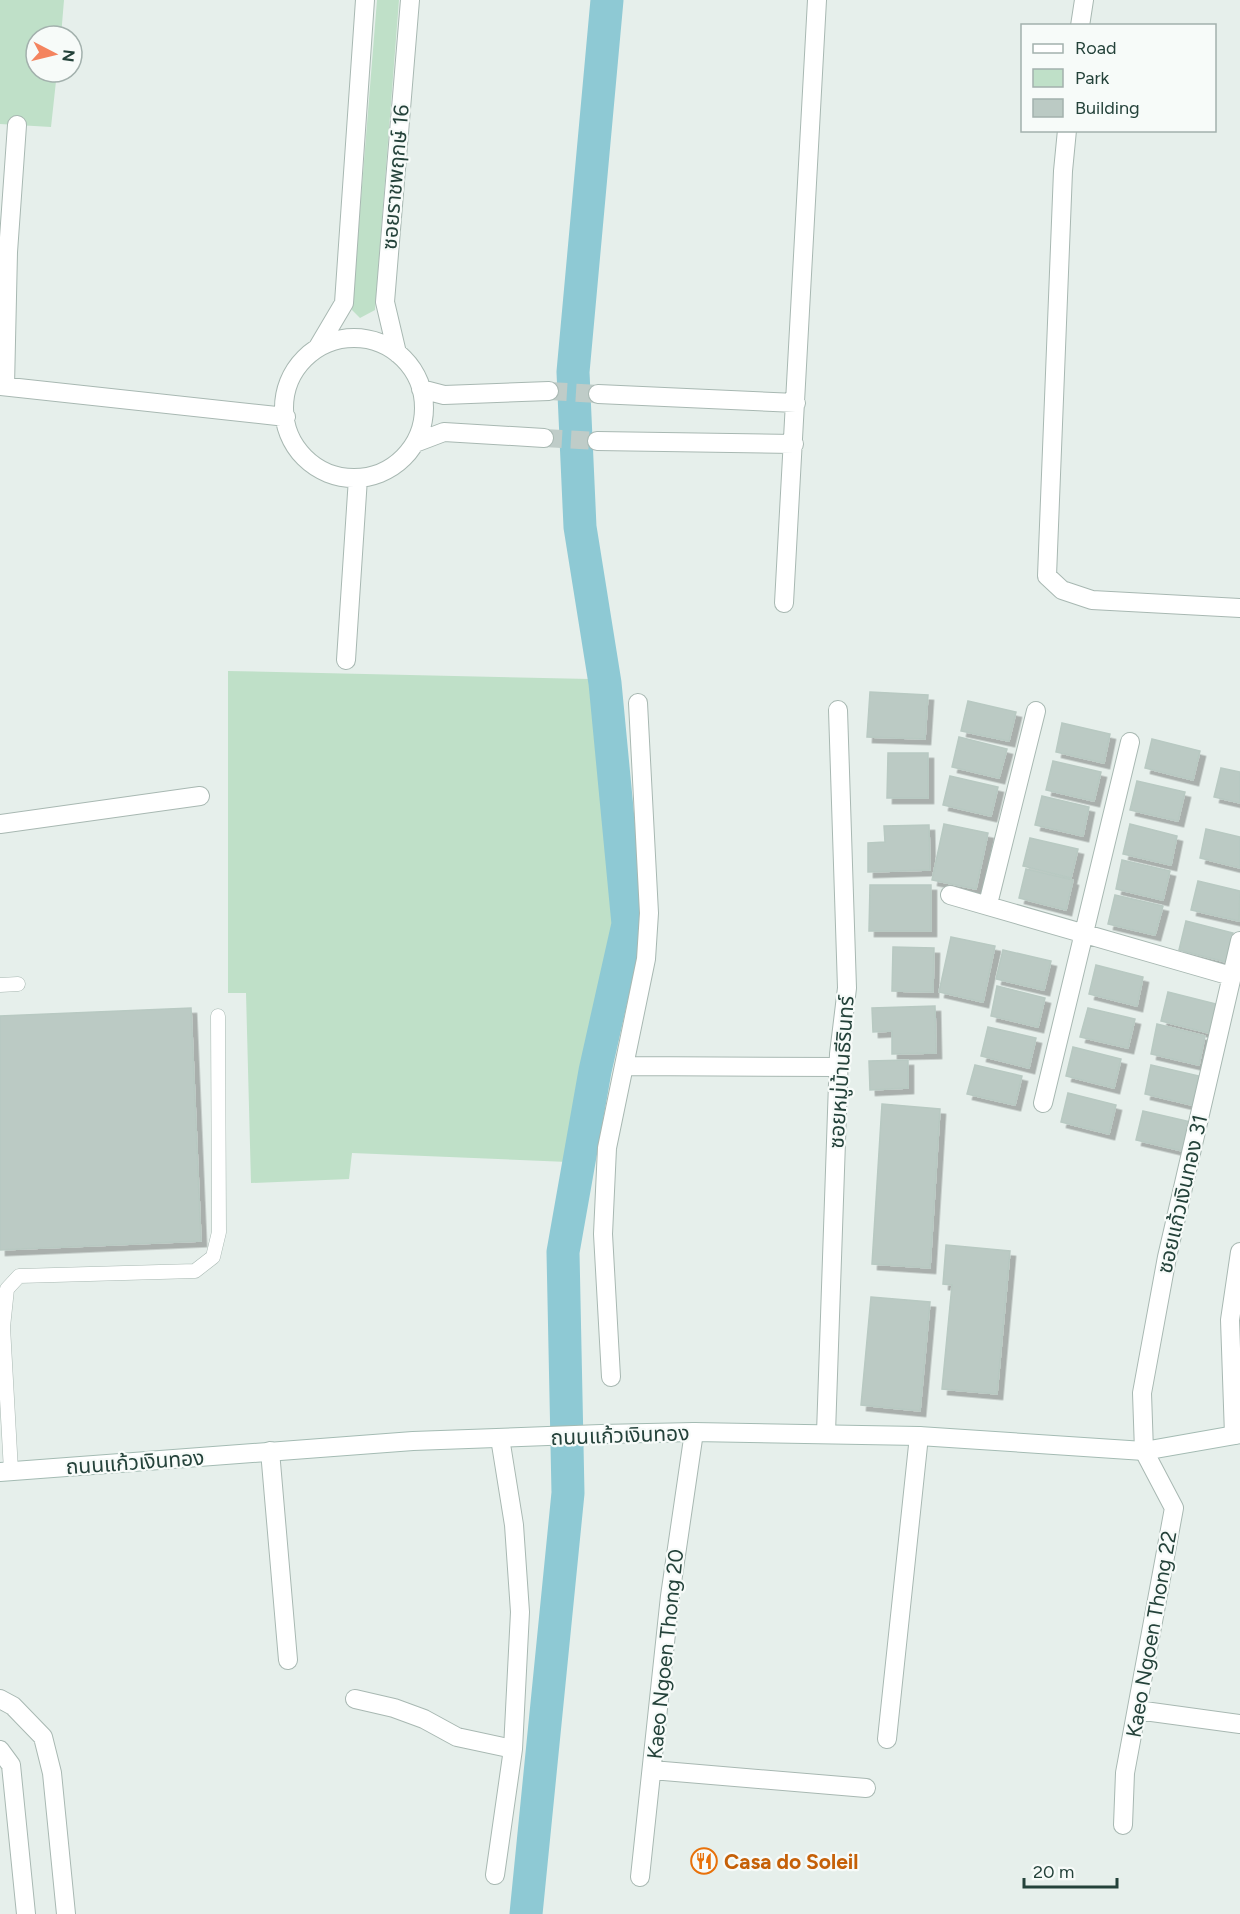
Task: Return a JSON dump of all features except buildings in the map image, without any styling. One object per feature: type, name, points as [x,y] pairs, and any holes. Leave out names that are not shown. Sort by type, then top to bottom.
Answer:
[{"type":"street","name":"ซอยราชพฤกษ์ 16","points":[[318,347],[340,339],[364,338],[386,345],[397,353],[417,377],[424,399],[423,422],[415,443],[400,461],[381,473],[358,478],[336,476],[315,466],[298,451],[288,429],[284,406],[289,383],[301,363],[318,347],[344,303],[365,0]]},
{"type":"street","name":"ซอยราชพฤกษ์ 16","points":[[397,353],[385,302],[410,0]]},
{"type":"street","points":[[784,603],[817,0]]},
{"type":"street","points":[[1080,24],[1084,0]]},
{"type":"street","points":[[17,125],[2,386],[286,417]]},
{"type":"street","points":[[1067,132],[1062,183],[1047,576],[1062,590],[1092,600],[1240,608]]},
{"type":"street","points":[[421,389],[444,395],[549,391]]},
{"type":"street","points":[[597,394],[796,403]]},
{"type":"street","points":[[415,443],[444,432],[544,438]]},
{"type":"street","points":[[597,441],[794,444]]},
{"type":"street","points":[[346,660],[358,478]]},
{"type":"street","points":[[611,1377],[603,1223],[607,1148],[646,959],[649,913],[638,703]]},
{"type":"street","name":"ซอยหมู่บ้านธีรินทร์","points":[[826,1433],[839,1067],[847,988],[838,710]]},
{"type":"street","points":[[988,904],[1036,711]]},
{"type":"street","points":[[1043,1103],[1130,742]]},
{"type":"street","points":[[0,824],[200,796]]},
{"type":"street","points":[[950,895],[988,904],[1084,935],[1232,976]]},
{"type":"street","name":"ซอยแก้วเงินทอง 31","points":[[1143,1450],[1142,1393],[1167,1257],[1240,941]]},
{"type":"street","points":[[624,1066],[839,1067]]},
{"type":"street","points":[[1237,1434],[1230,1320],[1240,1252]]},
{"type":"street","name":"Kaeo Ngoen Thong 20","points":[[640,1877],[670,1596],[694,1432]]},
{"type":"street","name":"ถนนแก้วเงินทอง","points":[[6,1472],[413,1441],[601,1434],[826,1433],[919,1436],[1143,1450],[1237,1434]]},
{"type":"street","points":[[887,1739],[919,1436]]},
{"type":"street","points":[[495,1875],[513,1749],[520,1612],[514,1525],[500,1438]]},
{"type":"street","name":"Kaeo Ngoen Thong 22","points":[[1123,1825],[1125,1773],[1174,1508],[1143,1450]]},
{"type":"street","points":[[270,1451],[288,1660]]},
{"type":"street","points":[[0,1699],[13,1706],[43,1737],[52,1773],[66,1914]]},
{"type":"street","points":[[355,1699],[394,1707],[424,1719],[457,1737],[513,1749]]},
{"type":"street","points":[[1137,1710],[1240,1724]]},
{"type":"street","points":[[0,1750],[11,1765],[26,1914]]},
{"type":"street","points":[[652,1770],[866,1788]]},
{"type":"lane","points":[[0,986],[18,984]]},
{"type":"lane","points":[[6,1472],[3,1327],[7,1289],[19,1276],[195,1271],[213,1257],[219,1232],[218,1016]]},
{"type":"green space","points":[[0,0],[64,0],[62,24],[24,24],[24,84],[56,84],[51,127],[0,124]]},
{"type":"green space","points":[[377,0],[399,0],[375,310],[360,318],[352,310]]},
{"type":"green space","points":[[228,671],[590,679],[616,922],[568,1162],[352,1153],[349,1179],[251,1183],[246,993],[228,993]]},
{"type":"waterway","points":[[526,1914],[568,1493],[563,1252],[595,1071],[628,924],[605,683],[580,527],[573,372],[607,0]]},
{"type":"tunnel","points":[[549,391],[598,394]]},
{"type":"tunnel","points":[[544,438],[597,441]]},
{"type":"place","name":"Casa do Soleil","points":[[704,1861]]}]
